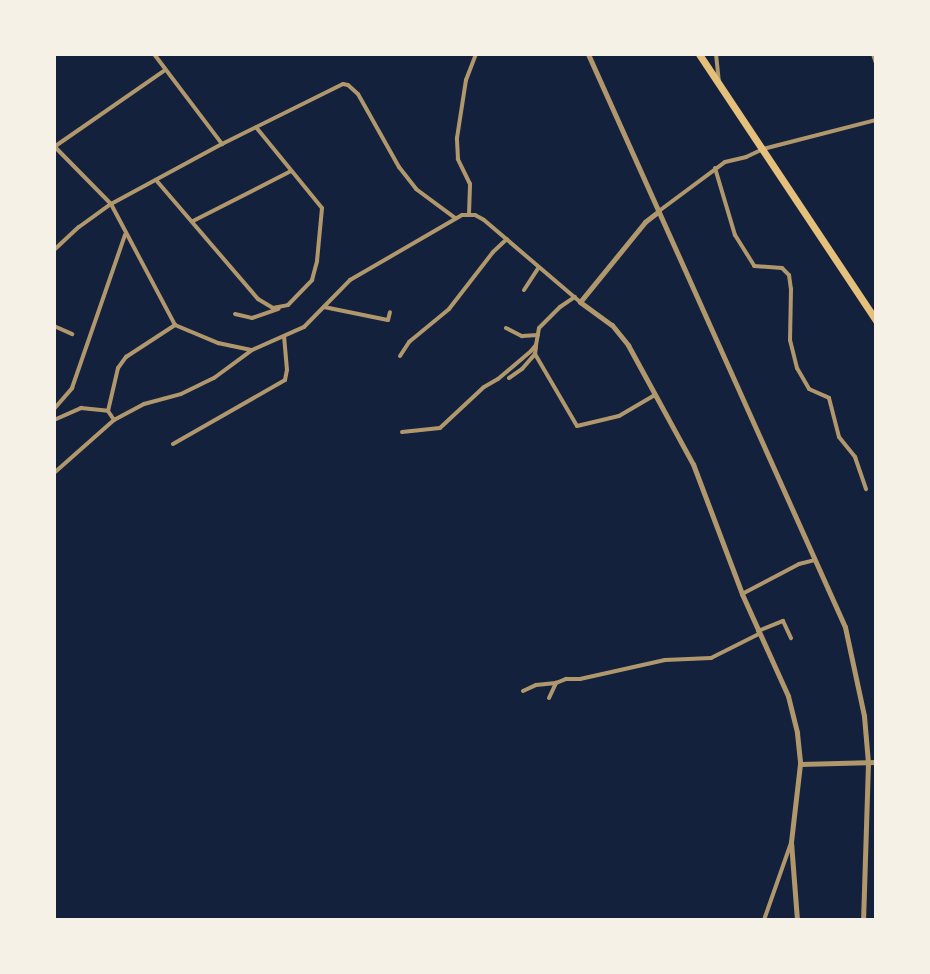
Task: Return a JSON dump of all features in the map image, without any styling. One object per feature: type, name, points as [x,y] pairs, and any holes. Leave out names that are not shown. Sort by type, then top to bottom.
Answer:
[{"type":"highway","points":[[699,54],[876,320]]},
{"type":"street","points":[[154,54],[222,144]]},
{"type":"street","points":[[469,214],[470,184],[459,159],[457,138],[466,80],[476,54]]},
{"type":"street","points":[[588,54],[835,602],[852,652],[864,716],[868,763],[863,920]]},
{"type":"street","points":[[716,54],[719,85]]},
{"type":"street","points":[[873,54],[876,63]]},
{"type":"street","points":[[165,70],[54,146],[111,204],[175,324],[219,344],[252,350]]},
{"type":"street","points":[[54,250],[78,227],[111,204],[222,144],[337,86],[348,85],[358,94],[399,167],[416,189],[455,218]]},
{"type":"street","points":[[580,302],[645,222],[715,168],[763,149],[876,120]]},
{"type":"street","points":[[235,314],[252,318],[264,316],[295,300],[312,280],[317,261],[322,208],[256,127]]},
{"type":"street","points":[[715,168],[735,235],[754,266],[782,268],[789,275],[791,281],[790,340],[797,368],[809,389],[829,398],[839,437],[855,457],[866,489]]},
{"type":"street","points":[[194,221],[291,171]]},
{"type":"street","points":[[156,180],[194,221],[258,299],[268,306],[279,308]]},
{"type":"street","points":[[54,473],[114,420],[144,404],[181,394],[214,378],[252,350],[304,327],[350,280],[455,218],[469,214],[484,220],[580,302],[612,325],[628,345],[693,464],[742,594],[788,696],[797,733],[800,764],[791,842],[797,920]]},
{"type":"street","points":[[54,409],[72,388],[126,235]]},
{"type":"street","points":[[400,356],[409,342],[448,309],[493,252],[507,239]]},
{"type":"street","points":[[524,290],[539,267]]},
{"type":"street","points":[[509,378],[522,369],[535,354],[540,328],[549,317],[574,297]]},
{"type":"street","points":[[324,307],[388,320],[390,312]]},
{"type":"street","points":[[114,420],[108,411],[118,368],[126,357],[175,324]]},
{"type":"street","points":[[54,326],[72,334]]},
{"type":"street","points":[[506,328],[522,336],[538,335]]},
{"type":"street","points":[[173,444],[285,380],[287,370],[284,337]]},
{"type":"street","points":[[402,432],[440,428],[484,387],[498,379],[536,345]]},
{"type":"street","points":[[535,354],[577,426],[619,416],[656,395]]},
{"type":"street","points":[[54,420],[81,408],[108,411]]},
{"type":"street","points":[[742,594],[799,564],[816,560]]},
{"type":"street","points":[[523,691],[536,685],[556,683],[566,679],[580,679],[665,660],[711,658],[783,621],[791,638]]},
{"type":"street","points":[[549,698],[556,683]]},
{"type":"street","points":[[800,764],[876,762]]},
{"type":"street","points":[[764,920],[791,842]]}]
